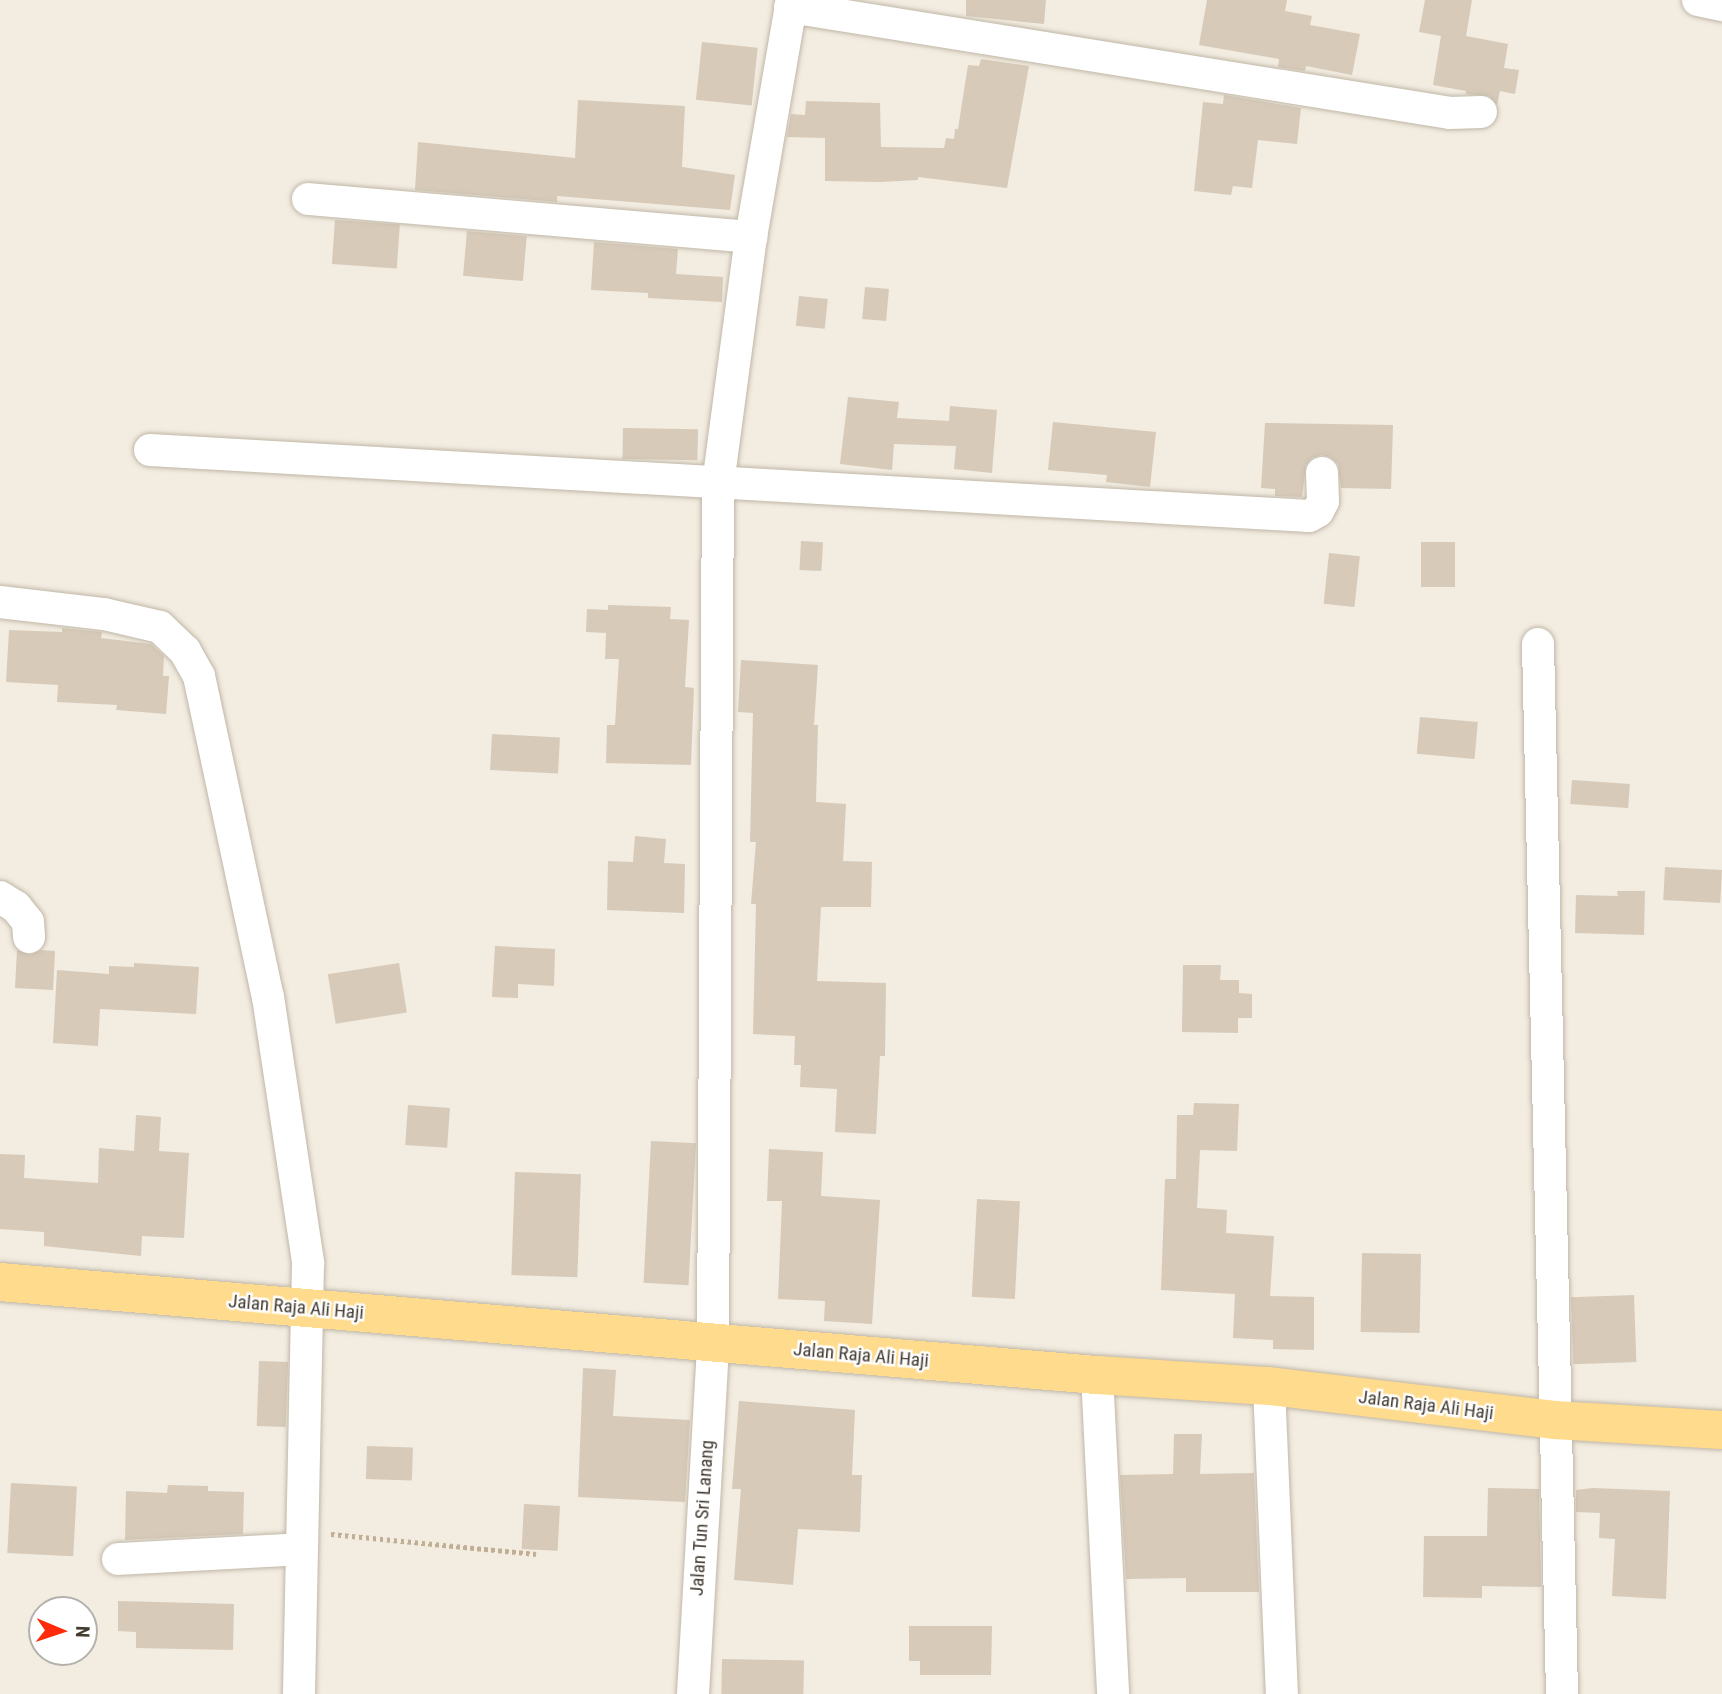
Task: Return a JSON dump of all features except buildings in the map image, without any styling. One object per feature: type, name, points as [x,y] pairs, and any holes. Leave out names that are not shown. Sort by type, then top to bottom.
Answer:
[{"type":"main road","name":"Jalan Raja Ali Haji","points":[[0,1282],[1097,1375],[1269,1386],[1554,1420],[1722,1430]]},
{"type":"street","points":[[1698,0],[1722,5]]},
{"type":"street","points":[[791,3],[1450,113],[1481,112]]},
{"type":"street","name":"Jalan Tun Sri Lanang","points":[[692,1694],[713,1342],[718,484],[751,237],[791,3]]},
{"type":"street","points":[[308,199],[751,237]]},
{"type":"street","points":[[150,450],[1309,516],[1318,511],[1323,501],[1322,473]]},
{"type":"street","points":[[0,603],[104,614],[160,627],[173,637],[194,663],[199,676],[268,997],[307,1250],[330,1310],[302,1540],[299,1694]]},
{"type":"street","points":[[1538,644],[1562,1694]]},
{"type":"street","points":[[0,897],[16,907],[28,922],[29,937]]},
{"type":"street","points":[[1097,1375],[1113,1694]]},
{"type":"street","points":[[1269,1386],[1282,1694]]},
{"type":"street","points":[[118,1559],[302,1540]]},
{"type":"path","points":[[302,1540],[536,1554]]}]
